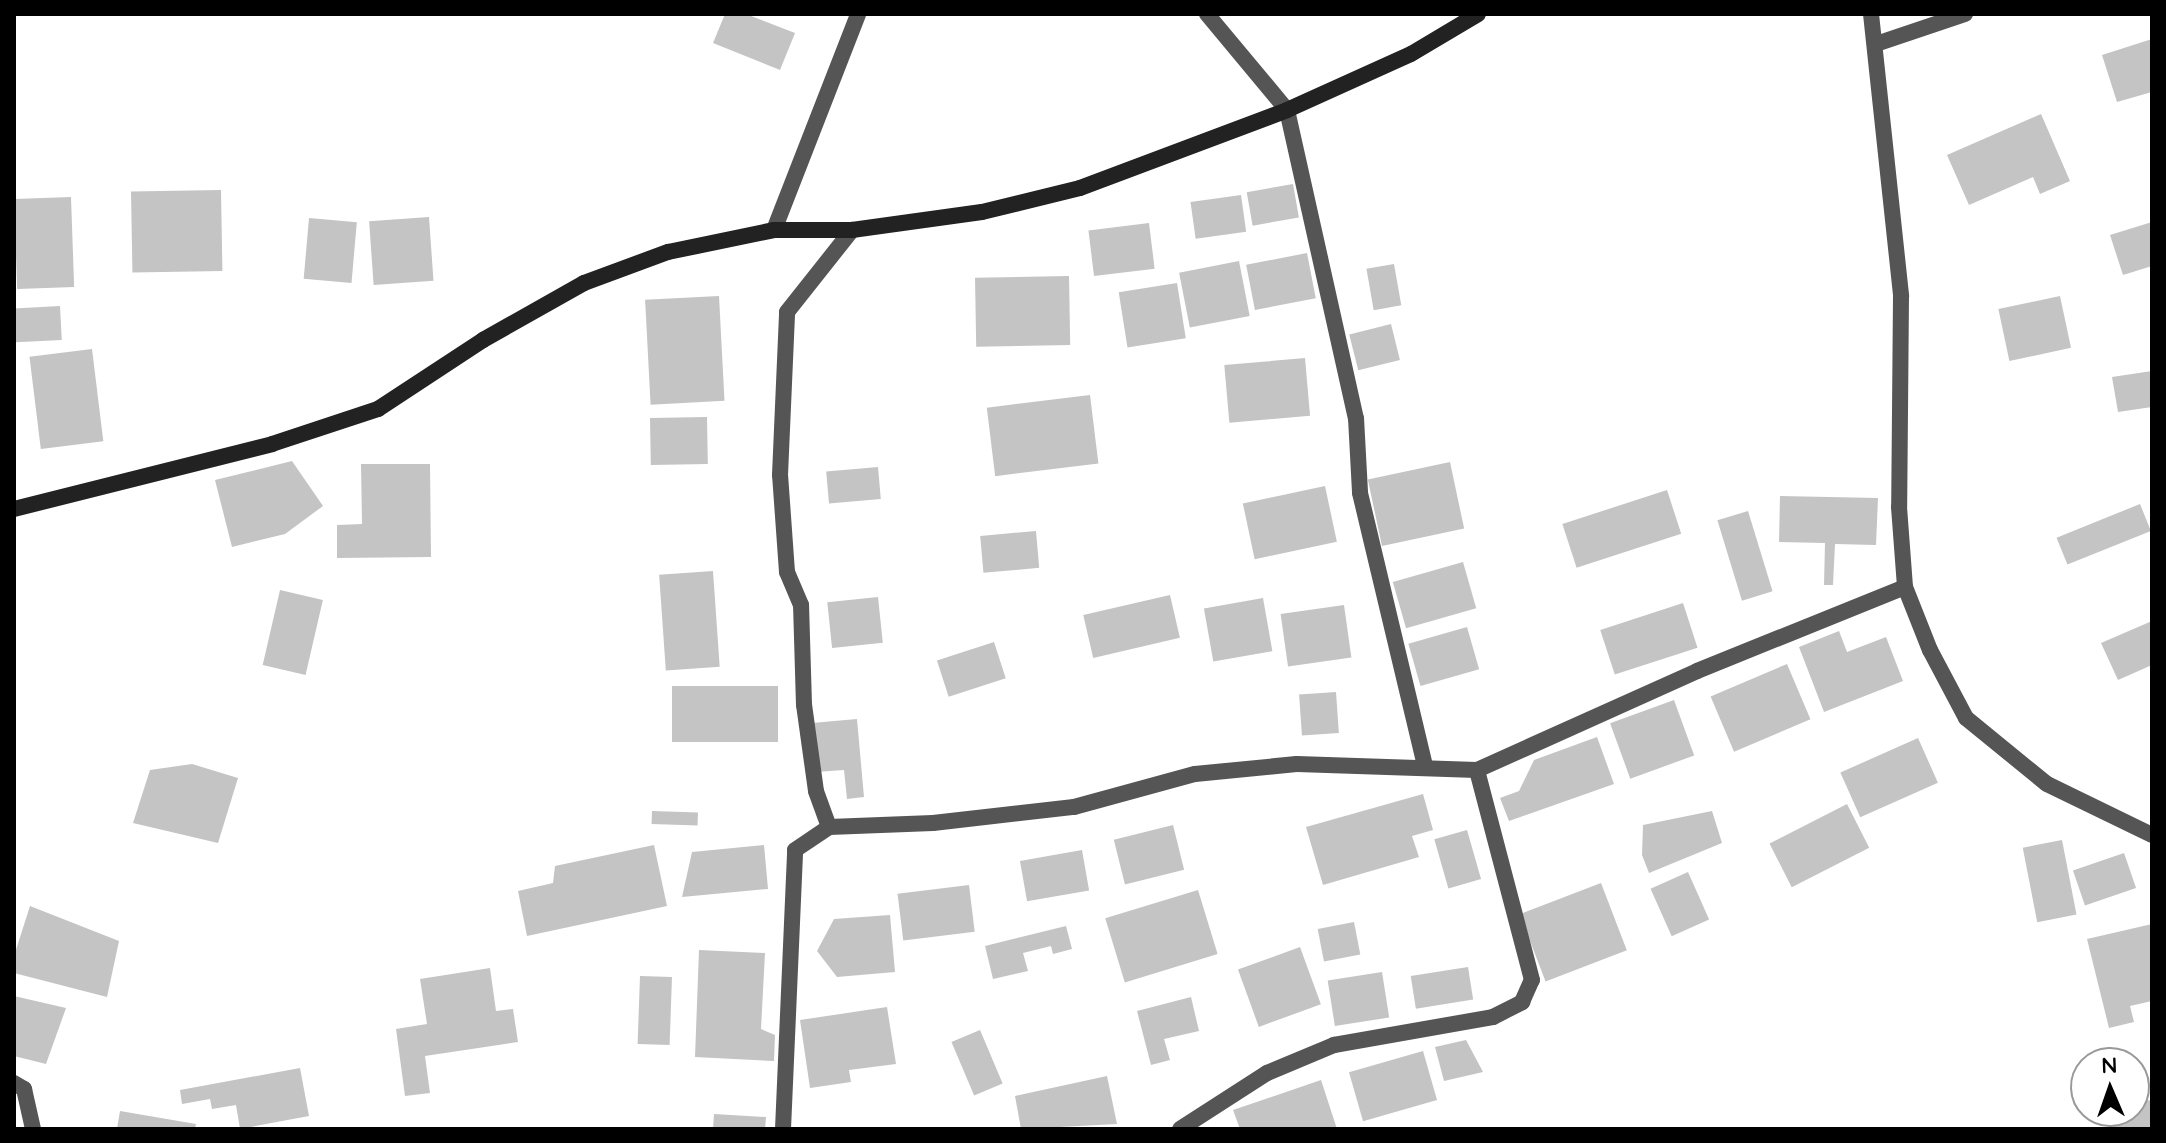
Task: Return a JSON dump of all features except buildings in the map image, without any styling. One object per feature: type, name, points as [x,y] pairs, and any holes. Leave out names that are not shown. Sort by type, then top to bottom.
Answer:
[{"type":"street","points":[[774,230],[858,14]]},
{"type":"street","points":[[1207,14],[1287,110],[1356,418],[1360,493],[1425,766]]},
{"type":"street","points":[[14,509],[272,444],[378,409],[483,340],[584,283],[668,252],[774,230],[852,230],[982,212],[1080,188],[1287,110],[1411,54],[1478,14]]},
{"type":"street","points":[[1871,14],[1901,296],[1899,507],[1905,587],[1930,650],[1966,718],[2047,784],[2152,835]]},
{"type":"street","points":[[1876,44],[1965,14]]},
{"type":"street","points":[[829,827],[816,791],[804,705],[801,605],[787,572],[780,475],[787,312],[852,230]]},
{"type":"street","points":[[783,1129],[795,850],[829,827],[933,823],[1074,807],[1195,774],[1297,764],[1477,770],[1697,671],[1905,587]]},
{"type":"street","points":[[1180,1129],[1267,1073],[1334,1045],[1493,1017],[1522,1002],[1532,980],[1477,770]]},
{"type":"street","points":[[14,1083],[24,1089],[33,1129]]}]
